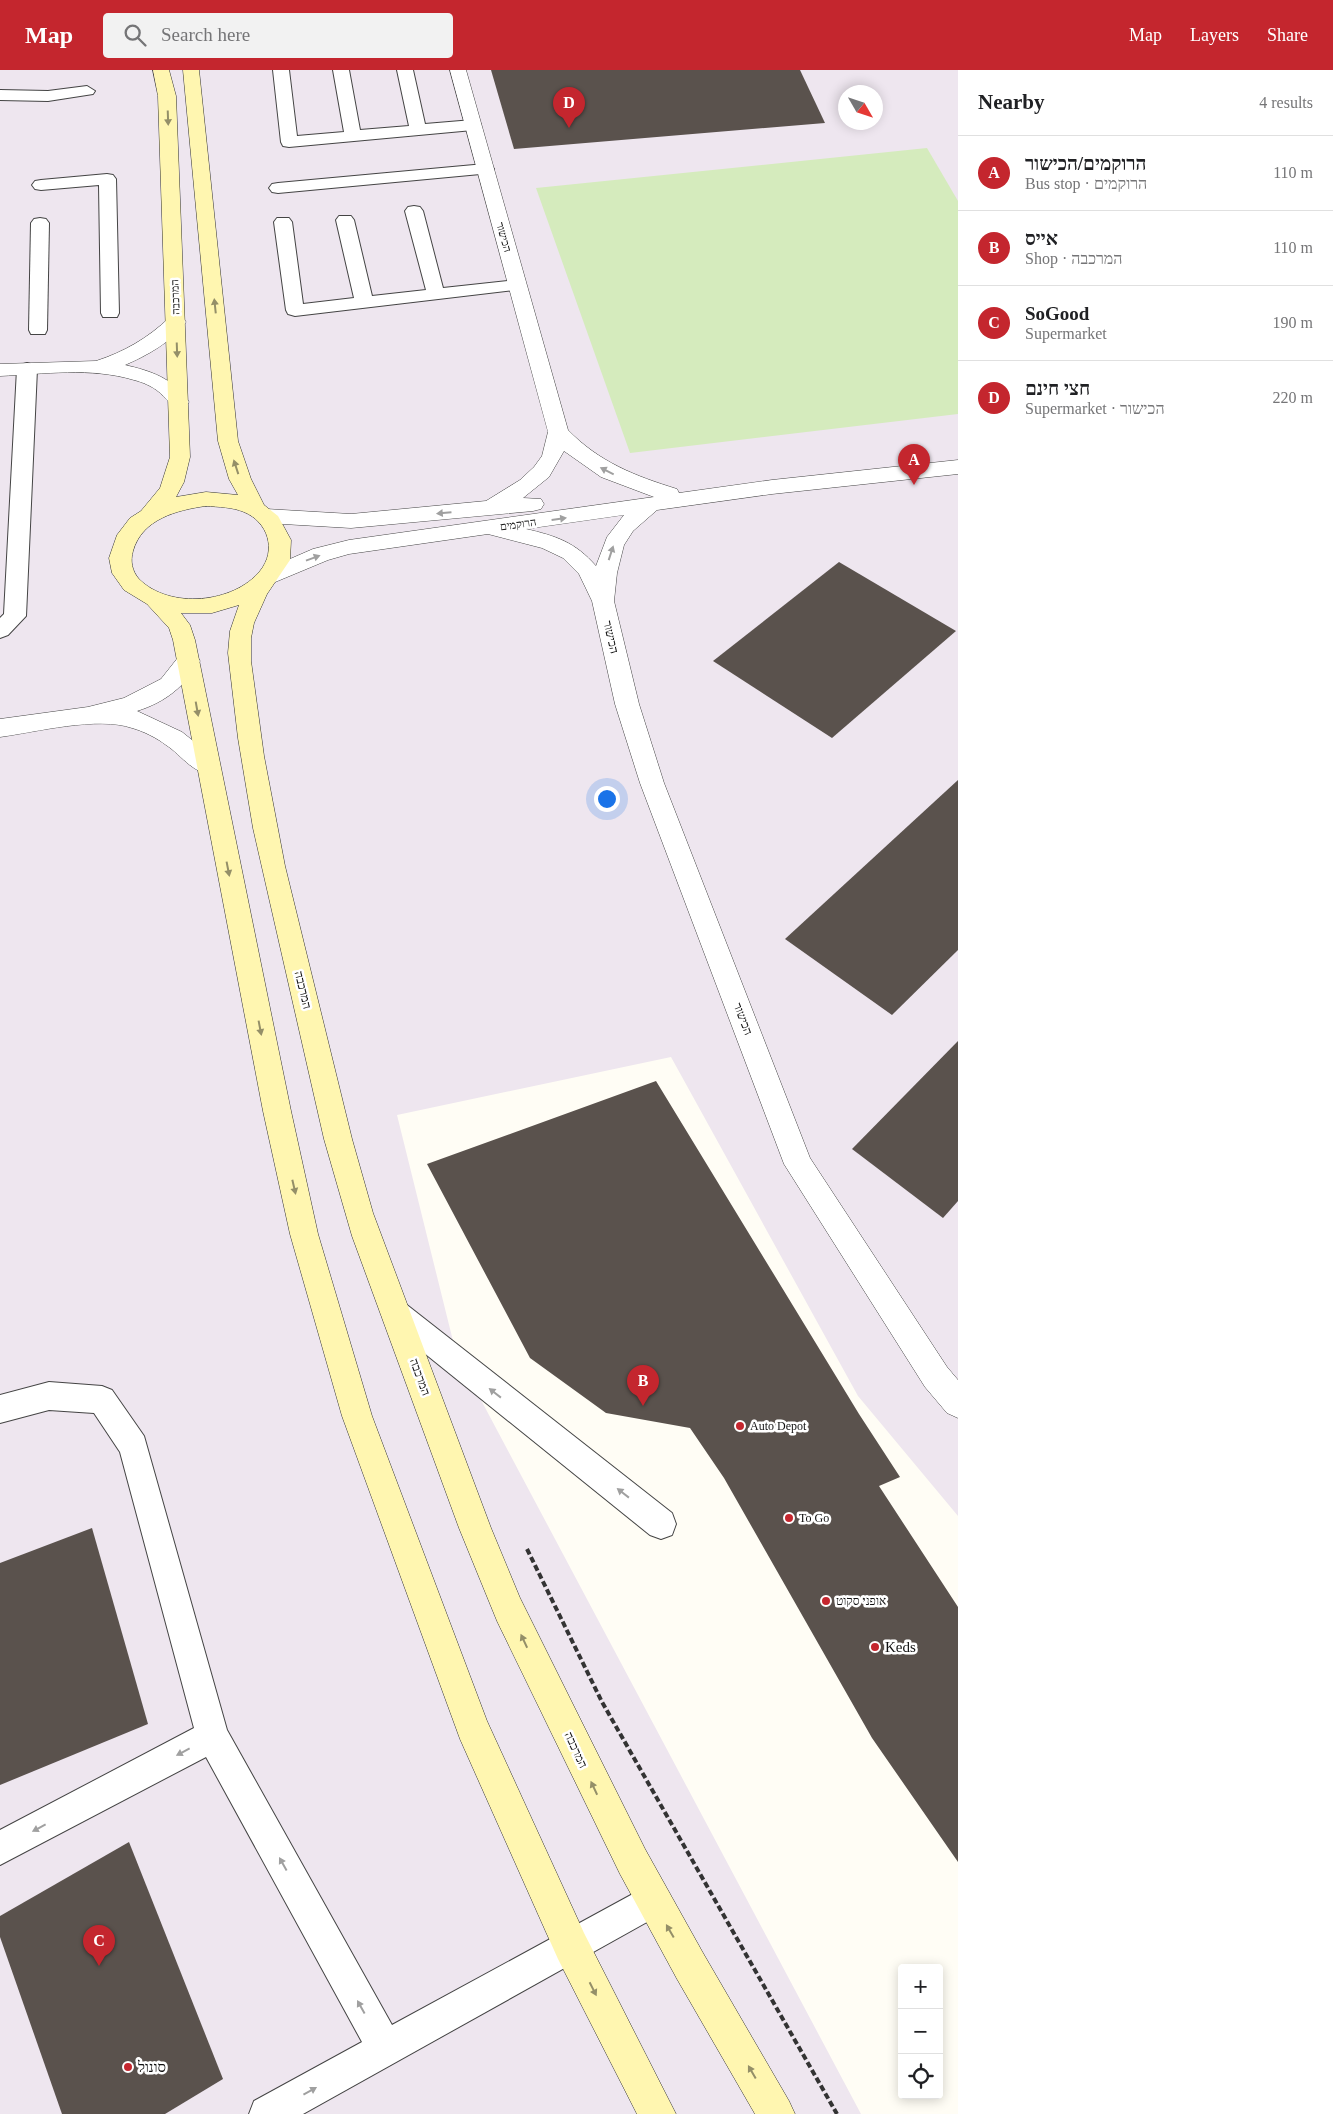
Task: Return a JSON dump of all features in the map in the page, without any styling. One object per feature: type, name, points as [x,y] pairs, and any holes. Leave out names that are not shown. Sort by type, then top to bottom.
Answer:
[{"type":"street","name":"המרכבה","points":[[149,515],[170,492],[177,478],[180,457],[167,96],[160,70]]},
{"type":"street","points":[[191,70],[228,441],[240,479],[261,513],[278,532],[282,550],[275,569],[264,581],[237,598],[210,606],[181,606],[158,601],[138,591],[125,577],[120,561],[122,544],[133,528],[149,515],[170,505],[194,499],[220,499],[246,505],[261,513]]},
{"type":"street","name":"הכישור","points":[[458,70],[558,432],[582,457],[608,473],[669,494]]},
{"type":"street","points":[[97,368],[116,362],[144,348],[160,337],[176,322]]},
{"type":"street","points":[[0,370],[97,368],[122,370],[165,386],[179,402]]},
{"type":"street","points":[[487,519],[543,470],[553,454],[558,432]]},
{"type":"street","name":"הרוקמים","points":[[264,581],[312,558],[348,547],[487,519],[561,501],[772,487],[958,467]]},
{"type":"street","name":"הרוקמים","points":[[261,513],[351,521],[487,519],[650,505],[772,487]]},
{"type":"street","name":"הכישור","points":[[603,601],[606,569],[614,545],[624,528],[650,505]]},
{"type":"street","name":"הכישור","points":[[487,519],[570,553],[588,570],[603,601],[627,704],[652,783],[798,1164],[936,1377],[958,1403]]},
{"type":"street","name":"המרכבה","points":[[264,581],[244,619],[238,642],[246,718],[265,833],[353,1193],[497,1583],[598,1797],[653,1900],[776,2114]]},
{"type":"street","points":[[158,601],[178,625],[188,661],[275,1101],[304,1234],[357,1416],[472,1727],[571,1946],[658,2114]]},
{"type":"street","points":[[0,728],[88,715],[143,700],[170,684],[188,661]]},
{"type":"street","points":[[88,715],[135,719],[174,738],[208,766]]},
{"type":"lane","points":[[280,70],[289,142],[473,125]]},
{"type":"lane","points":[[342,70],[352,136]]},
{"type":"lane","points":[[404,70],[418,130]]},
{"type":"lane","points":[[0,95],[48,96],[87,92]]},
{"type":"lane","points":[[278,188],[485,169]]},
{"type":"lane","points":[[41,185],[107,179],[110,313]]},
{"type":"lane","points":[[414,211],[436,294]]},
{"type":"lane","points":[[345,220],[364,302]]},
{"type":"lane","points":[[283,222],[294,310],[517,285]]},
{"type":"lane","points":[[38,330],[40,223]]},
{"type":"lane","points":[[0,630],[15,616],[27,369]]},
{"type":"lane","points":[[397,1314],[661,1524]]},
{"type":"lane","points":[[0,1409],[49,1396],[102,1400],[133,1446],[212,1736],[385,2049]]},
{"type":"lane","points":[[0,1848],[212,1736]]},
{"type":"lane","points":[[267,2114],[653,1900]]},
{"type":"path","points":[[524,1542],[602,1702],[837,2114]]},
{"type":"shaded area","points":[[0,70],[958,70],[958,1516],[858,1396],[671,1057],[397,1115],[456,1353],[861,2114],[0,2114]]},
{"type":"green space","points":[[927,148],[958,201],[958,414],[630,453],[536,188]]},
{"type":"building","points":[[491,70],[800,70],[825,123],[514,149]]},
{"type":"building","points":[[839,562],[956,631],[832,738],[713,661]]},
{"type":"building","points":[[958,780],[958,950],[892,1015],[785,939]]},
{"type":"building","points":[[958,1041],[958,1201],[943,1218],[852,1149]]},
{"type":"building","points":[[656,1081],[859,1414],[900,1477],[879,1486],[958,1607],[958,1862],[872,1738],[724,1478],[690,1428],[606,1413],[530,1358],[427,1164]]},
{"type":"building","points":[[92,1528],[148,1724],[0,1785],[0,1563]]},
{"type":"building","points":[[129,1842],[223,2079],[165,2114],[62,2114],[0,1937],[0,1916]]},
{"type":"place","name":"חצי חינם","points":[[569,128]]},
{"type":"place","name":"הרוקמים/הכישור","points":[[914,485]]},
{"type":"place","name":"אייס","points":[[643,1406]]},
{"type":"place","name":"Auto Depot","points":[[740,1426]]},
{"type":"place","name":"To Go","points":[[789,1518]]},
{"type":"place","name":"אופני סקוט","points":[[826,1601]]},
{"type":"place","name":"Keds","points":[[875,1647]]},
{"type":"place","name":"SoGood","points":[[99,1966]]},
{"type":"place","name":"סונול","points":[[128,2067]]}]
